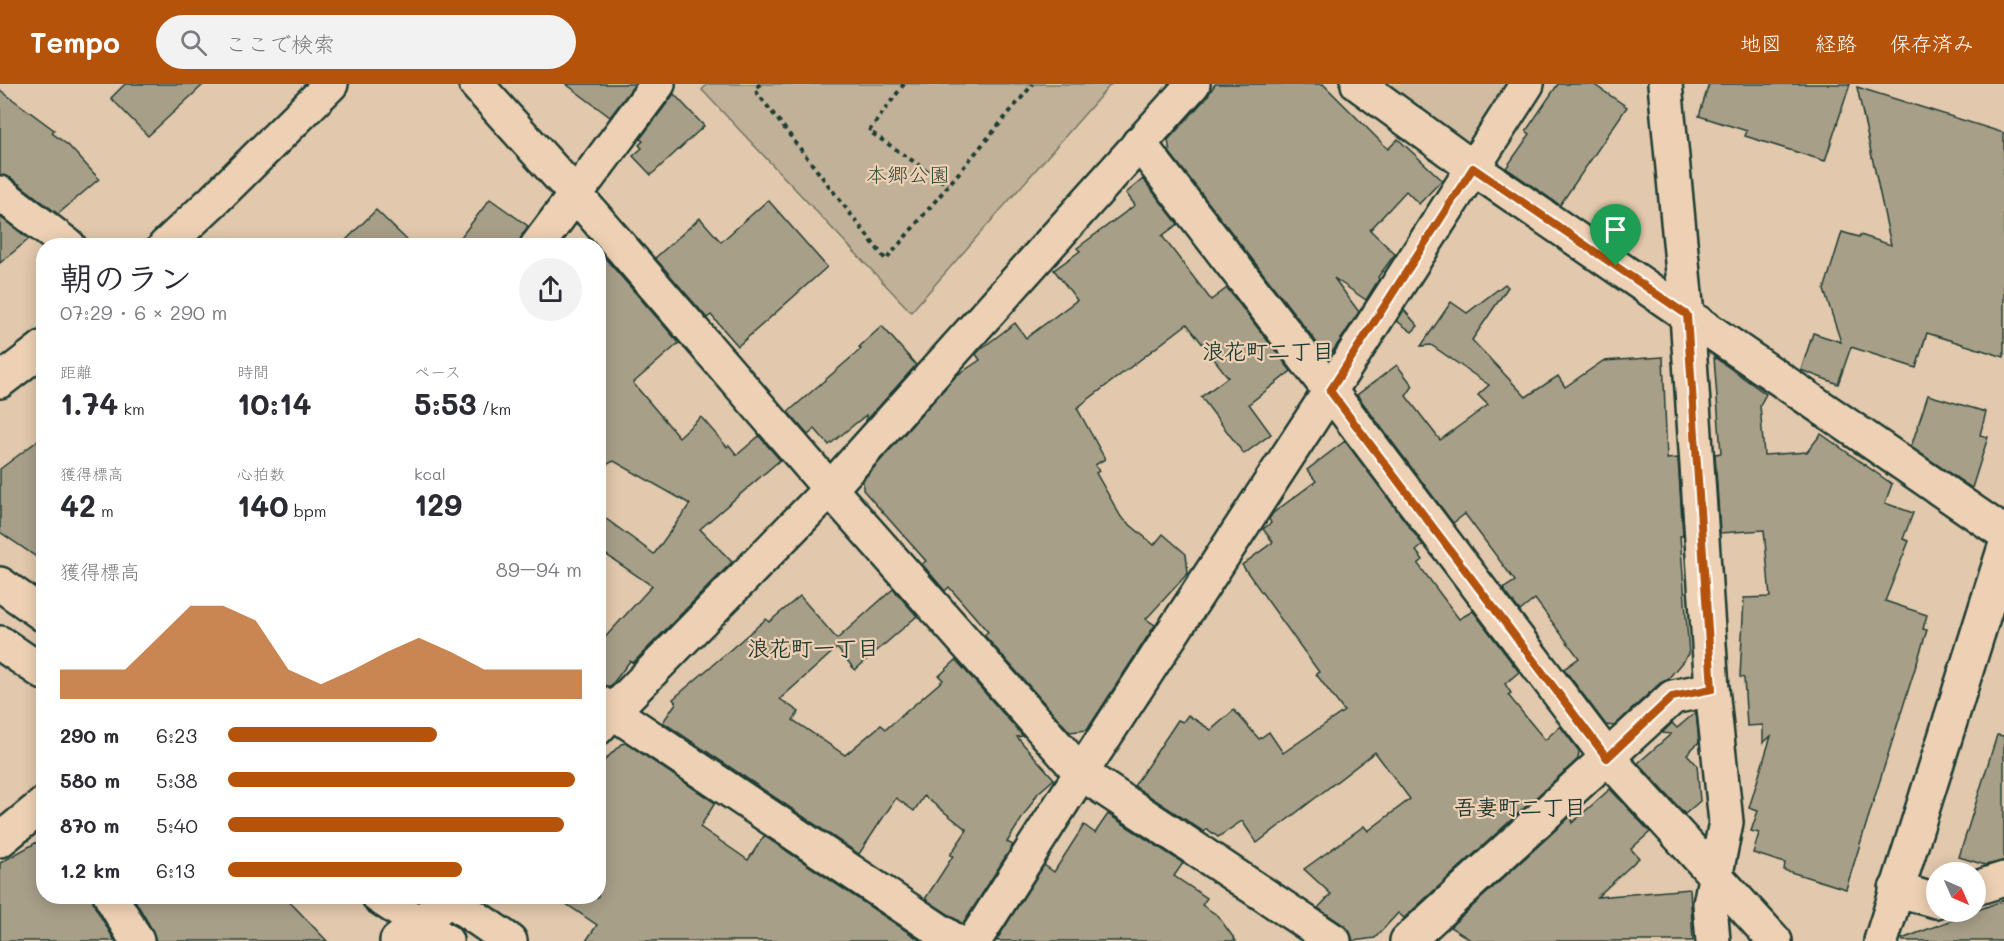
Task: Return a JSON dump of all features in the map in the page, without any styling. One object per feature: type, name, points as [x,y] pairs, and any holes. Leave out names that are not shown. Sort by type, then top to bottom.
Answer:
[{"type":"main road","points":[[174,238],[331,84]]},
{"type":"main road","points":[[476,84],[576,195],[830,489],[1081,773],[1334,941]]},
{"type":"main road","points":[[543,238],[657,84]]},
{"type":"main road","points":[[606,711],[830,489],[1193,84]]},
{"type":"main road","points":[[1358,84],[1473,168],[2004,533]]},
{"type":"main road","points":[[975,941],[1081,773],[1527,84]]},
{"type":"main road","points":[[1665,84],[1687,315],[1712,689],[1726,822],[1710,904],[1713,941]]},
{"type":"main road","points":[[1139,143],[1330,391],[1607,758],[1775,941]]},
{"type":"main road","points":[[0,193],[59,238]]},
{"type":"main road","points":[[0,381],[36,353]]},
{"type":"main road","points":[[1881,941],[2004,550]]},
{"type":"main road","points":[[0,584],[36,609]]},
{"type":"main road","points":[[0,643],[36,668]]},
{"type":"main road","points":[[1407,941],[1672,697],[1712,689]]},
{"type":"main road","points":[[606,716],[955,941]]},
{"type":"main road","points":[[0,840],[36,811]]},
{"type":"main road","points":[[1986,885],[2004,879]]},
{"type":"main road","points":[[1896,889],[1926,898]]},
{"type":"main road","points":[[115,904],[137,941]]},
{"type":"main road","points":[[388,904],[421,935],[444,904]]},
{"type":"main road","points":[[458,904],[510,941]]},
{"type":"path","points":[[760,84],[755,90],[886,260],[1033,84]]},
{"type":"path","points":[[904,84],[869,130],[948,185]]},
{"type":"shaded area","points":[[1376,84],[1507,84],[1471,139],[1457,140]]},
{"type":"green space","name":"本郷公園","points":[[707,84],[1111,84],[911,312],[702,90]]},
{"type":"building","points":[[125,84],[204,84],[148,136],[111,98]]},
{"type":"building","points":[[566,84],[635,84],[610,117]]},
{"type":"building","points":[[1215,84],[1323,84],[1388,149],[1398,139],[1442,180],[1419,204],[1406,191],[1370,230],[1395,254],[1378,277],[1379,279],[1366,300],[1334,278],[1359,312],[1333,351],[1324,352],[1170,153],[1168,140],[1207,97]]},
{"type":"building","points":[[1558,84],[1593,84],[1627,107],[1560,205],[1506,168],[1530,134],[1526,131]]},
{"type":"building","points":[[1709,84],[1850,84],[1825,161],[1745,136],[1747,131],[1699,116]]},
{"type":"building","points":[[1857,87],[2004,133],[2004,357],[1927,333],[1916,368],[1851,347],[1838,384],[1801,370],[1813,333],[1841,342],[1824,290],[1842,232],[1891,245]]},
{"type":"building","points":[[0,90],[54,130],[52,133],[69,146],[99,179],[58,214],[11,178],[0,175]]},
{"type":"building","points":[[674,94],[704,126],[651,175],[633,156],[642,148],[639,145],[643,141],[640,139]]},
{"type":"building","points":[[1143,179],[1178,224],[1162,236],[1211,300],[1227,288],[1291,371],[1249,404],[1271,434],[1244,454],[1201,397],[1228,377],[1187,324],[1077,408],[1105,459],[1095,465],[1099,471],[1096,473],[1121,517],[1154,545],[1163,534],[1186,554],[1188,573],[1146,619],[1155,625],[1087,730],[1070,732],[984,635],[988,632],[949,587],[945,591],[922,564],[926,561],[863,490],[863,480],[956,376],[980,360],[976,354],[981,349],[1015,323],[1026,338],[1077,300],[1054,270],[1080,251],[1077,248],[1135,205],[1126,193]]},
{"type":"building","points":[[490,199],[528,226],[521,238],[460,238]]},
{"type":"building","points":[[768,200],[827,267],[738,346],[711,315],[707,318],[655,258],[700,218],[721,242]]},
{"type":"building","points":[[376,210],[405,238],[348,238]]},
{"type":"building","points":[[0,217],[29,239],[0,263]]},
{"type":"building","points":[[606,259],[679,343],[633,383],[679,437],[701,417],[737,455],[759,436],[780,460],[700,529],[732,562],[633,663],[630,661],[610,687],[606,686],[606,636],[652,586],[606,554],[606,519],[654,554],[690,504],[614,461],[606,464]]},
{"type":"building","points":[[1505,284],[1508,287],[1472,340],[1526,397],[1558,376],[1565,387],[1603,361],[1663,357],[1667,459],[1678,458],[1683,536],[1680,536],[1689,654],[1668,679],[1660,683],[1614,726],[1606,725],[1564,669],[1579,658],[1535,599],[1520,611],[1503,589],[1515,581],[1465,514],[1453,523],[1357,395],[1397,365],[1413,386],[1406,396],[1440,440],[1488,405],[1478,395],[1489,385],[1431,345],[1421,346],[1451,302],[1467,313]]},
{"type":"building","points":[[1404,310],[1418,326],[1412,332],[1397,321]]},
{"type":"building","points":[[882,326],[916,365],[866,421],[866,415],[829,445],[815,429],[808,435],[788,412],[861,349],[859,347]]},
{"type":"building","points":[[1714,357],[1766,394],[1760,405],[1764,455],[1807,452],[1821,434],[1892,484],[1885,503],[1913,513],[1903,539],[1909,541],[1885,601],[1927,615],[1923,629],[1927,630],[1846,889],[1784,870],[1785,863],[1753,853],[1759,833],[1751,831],[1758,811],[1749,808],[1771,736],[1763,743],[1763,725],[1747,726],[1744,678],[1740,677],[1744,598],[1770,597],[1764,530],[1720,533],[1715,454],[1721,453]]},
{"type":"building","points":[[1928,395],[1986,412],[1980,435],[1988,437],[1972,488],[1911,447]]},
{"type":"building","points":[[1345,441],[1423,545],[1416,551],[1423,560],[1418,564],[1459,619],[1473,611],[1519,672],[1505,684],[1511,693],[1508,695],[1545,740],[1560,726],[1579,751],[1578,759],[1404,918],[1398,913],[1375,938],[1353,941],[1345,926],[1318,908],[1331,894],[1304,869],[1364,826],[1368,831],[1410,799],[1375,752],[1257,843],[1242,821],[1218,837],[1207,829],[1204,832],[1134,786],[1178,720],[1183,722],[1188,715],[1211,730],[1234,710],[1259,739],[1269,732],[1283,753],[1344,711],[1316,674],[1319,672],[1242,565],[1273,542],[1263,529],[1271,523],[1269,519],[1273,513],[1316,481],[1307,470]]},
{"type":"building","points":[[36,442],[36,557],[0,532],[0,469]]},
{"type":"building","points":[[893,589],[917,616],[855,670],[837,648],[780,699],[799,712],[793,720],[845,755],[881,725],[886,729],[943,680],[939,676],[956,660],[1023,736],[1017,737],[1054,779],[1038,793],[1007,842],[1013,845],[963,924],[925,899],[967,830],[924,796],[914,811],[896,798],[859,854],[663,722],[676,703],[673,699],[766,619],[769,622],[800,596],[837,639]]},
{"type":"building","points":[[1696,712],[1699,742],[1687,754],[1697,765],[1700,801],[1685,814],[1638,763],[1671,734],[1662,733],[1672,723],[1677,728]]},
{"type":"building","points":[[1997,735],[2004,736],[2004,861],[1986,865],[1986,862],[1975,862],[1959,857]]},
{"type":"building","points":[[626,743],[715,803],[700,827],[748,860],[764,836],[921,941],[586,941],[597,925],[566,904],[606,904],[606,759],[621,744]]},
{"type":"building","points":[[1610,789],[1650,832],[1631,849],[1639,858],[1597,897],[1690,889],[1693,941],[1472,941],[1450,927],[1573,814],[1572,823]]},
{"type":"building","points":[[1108,814],[1183,863],[1174,876],[1207,898],[1202,905],[1217,915],[1236,941],[996,941],[1044,865],[1054,872],[1084,825],[1095,833]]},
{"type":"building","points":[[36,843],[36,904],[94,904],[115,941],[0,941],[0,863]]},
{"type":"building","points":[[2004,900],[2004,941],[1903,941],[1902,939],[1946,922],[1986,922],[1986,907]]},
{"type":"building","points":[[137,904],[292,904],[327,941],[156,941],[153,931]]},
{"type":"district","name":"浪花町二丁目","points":[[1268,351]]},
{"type":"district","name":"浪花町一丁目","points":[[813,648]]},
{"type":"district","name":"吾妻町二丁目","points":[[1520,807]]},
{"type":"route","points":[[1473,168],[1616,266],[1687,315],[1712,689],[1672,697],[1607,758],[1330,391],[1473,168]]}]
